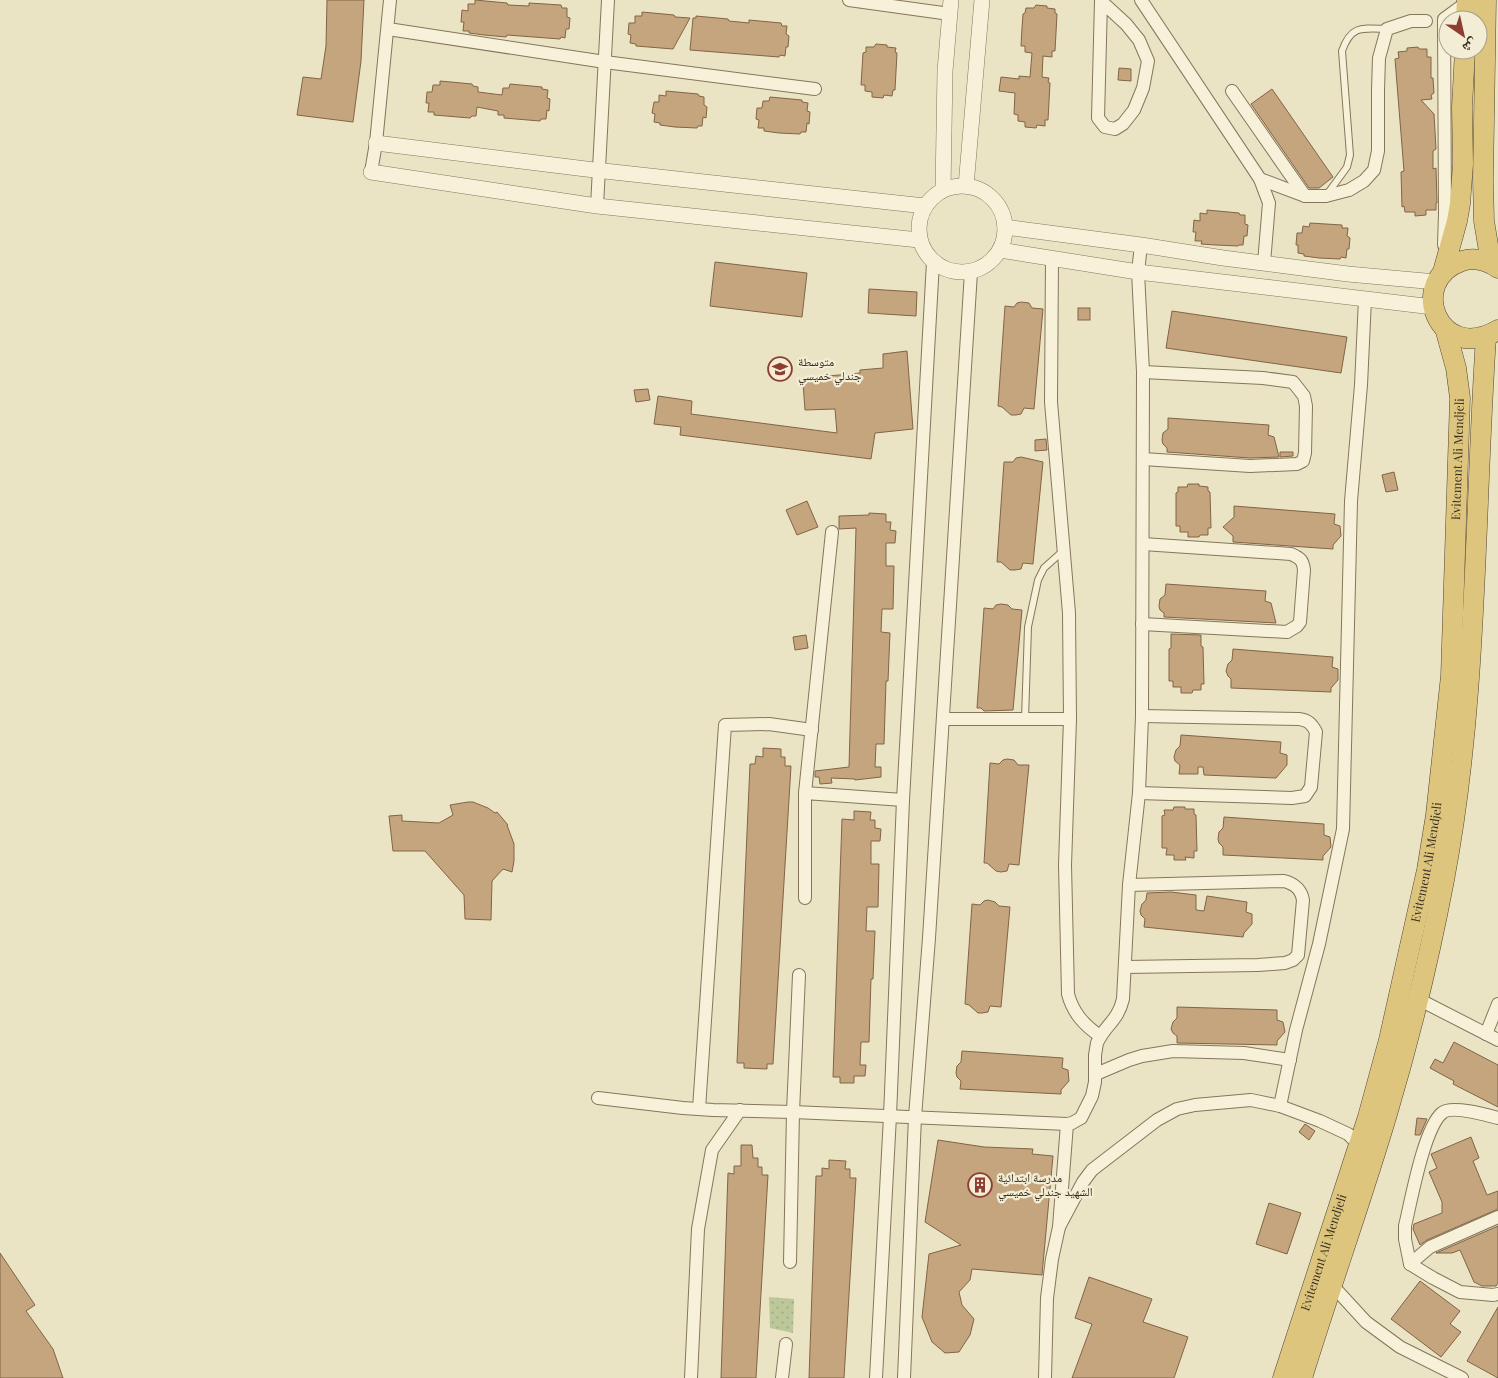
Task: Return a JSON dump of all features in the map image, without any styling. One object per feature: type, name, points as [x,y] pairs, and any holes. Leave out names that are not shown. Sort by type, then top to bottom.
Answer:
[{"type":"highway","points":[[1471,6],[1484,221],[1494,266]]},
{"type":"highway","points":[[1433,307],[1433,294],[1457,221],[1460,204],[1463,164],[1464,60]]},
{"type":"highway","points":[[1440,277],[1453,264],[1465,260],[1478,259],[1494,266]]},
{"type":"highway","name":"Evitement Ali Mendjeli","points":[[1283,1378],[1368,1117],[1389,1040],[1427,870],[1436,815],[1451,676],[1460,398],[1456,368],[1445,328],[1437,318],[1433,307]]},
{"type":"highway","points":[[1445,328],[1454,335],[1464,338],[1476,339],[1492,334]]},
{"type":"highway","name":"Evitement Ali Mendjeli","points":[[1302,1378],[1406,1050],[1445,879],[1464,744],[1472,646],[1483,389],[1492,334]]},
{"type":"street","points":[[390,0],[376,143],[371,172],[597,206],[919,240]]},
{"type":"street","points":[[597,206],[608,0]]},
{"type":"street","points":[[850,0],[951,7],[945,71],[943,190]]},
{"type":"street","points":[[966,186],[982,0]]},
{"type":"street","points":[[1141,0],[1260,178],[1268,202],[1264,263]]},
{"type":"street","points":[[1101,1],[1126,24],[1139,40],[1148,61],[1143,88],[1134,110],[1123,124],[1114,129],[1105,127],[1098,118],[1098,58],[1101,1]]},
{"type":"street","points":[[1005,227],[1348,274],[1440,277],[1445,214],[1444,19],[1471,6]]},
{"type":"street","points":[[1260,178],[1305,196],[1326,196],[1349,190],[1364,181],[1374,170],[1378,151],[1379,58],[1387,29],[1410,21],[1426,21]]},
{"type":"street","points":[[388,30],[605,62],[815,89]]},
{"type":"street","points":[[1232,91],[1305,196]]},
{"type":"street","points":[[376,143],[925,206]]},
{"type":"street","points":[[955,186],[966,186],[979,190],[989,196],[997,205],[1003,215],[1004,239],[1000,250],[992,260],[971,272],[958,272],[945,269],[933,262],[919,240],[918,228],[925,206],[933,197],[943,190],[955,186]]},
{"type":"street","points":[[598,1098],[699,1109],[1067,1124],[1077,1121],[1084,1114],[1094,1089],[1096,1050],[1100,1036],[1114,1020],[1123,999],[1129,885],[1139,792],[1142,716],[1143,544],[1143,372],[1138,272],[1141,245]]},
{"type":"street","points":[[1000,250],[1138,272],[1433,307]]},
{"type":"street","points":[[1052,258],[1051,402],[1069,613],[1070,719],[1064,865],[1068,994],[1071,1005],[1078,1016],[1100,1036]]},
{"type":"street","points":[[876,1378],[904,800],[933,262]]},
{"type":"street","points":[[904,1378],[915,1117],[929,938],[971,272]]},
{"type":"street","points":[[1280,1106],[1296,1030],[1319,944],[1343,829],[1351,501],[1361,385],[1365,299]]},
{"type":"street","points":[[1143,372],[1263,378],[1293,382],[1304,396],[1306,406],[1305,454],[1303,461],[1297,464],[1250,466],[1143,459]]},
{"type":"street","points":[[805,898],[806,794],[832,532]]},
{"type":"street","points":[[1142,624],[1287,632],[1300,622],[1304,570],[1304,563],[1300,558],[1291,554],[1143,544]]},
{"type":"street","points":[[1139,792],[1292,798],[1305,796],[1311,787],[1316,732],[1312,724],[1299,719],[1142,716]]},
{"type":"street","points":[[943,719],[1070,719]]},
{"type":"street","points":[[699,1109],[725,725],[769,724],[812,730]]},
{"type":"street","points":[[806,794],[904,800]]},
{"type":"street","points":[[1125,967],[1286,963],[1298,955],[1303,900],[1302,893],[1298,888],[1284,880],[1129,885]]},
{"type":"street","points":[[790,1262],[793,1112],[799,975]]},
{"type":"street","points":[[1418,999],[1498,1040]]},
{"type":"street","points":[[1486,1034],[1498,1004]]},
{"type":"street","points":[[1096,1074],[1142,1056],[1173,1052],[1244,1053],[1290,1060]]},
{"type":"street","points":[[1059,1227],[1092,1170],[1157,1120],[1177,1109],[1195,1105],[1252,1100],[1280,1106],[1320,1121],[1348,1134],[1359,1145]]},
{"type":"street","points":[[691,1378],[698,1229],[712,1150],[740,1110]]},
{"type":"street","points":[[1496,1296],[1460,1292],[1410,1264],[1405,1239],[1405,1226],[1427,1137],[1442,1113],[1448,1110],[1476,1112],[1498,1118]]},
{"type":"street","points":[[1044,1378],[1046,1298],[1059,1227],[1067,1124]]},
{"type":"street","points":[[1410,1264],[1430,1247],[1498,1217]]},
{"type":"street","points":[[1332,1285],[1366,1322],[1400,1348],[1462,1378]]},
{"type":"street","points":[[782,1378],[786,1344]]},
{"type":"lane","points":[[1326,196],[1347,167],[1350,155],[1342,51],[1346,39],[1364,28],[1387,29]]},
{"type":"lane","points":[[1025,719],[1028,627],[1038,580],[1044,568],[1063,551]]},
{"type":"green space","points":[[769,1297],[794,1299],[793,1333],[770,1328]]},
{"type":"building","points":[[327,0],[364,0],[361,61],[353,122],[297,115],[303,77],[321,79],[326,46]]},
{"type":"building","points":[[475,0],[507,3],[508,5],[529,6],[529,3],[561,5],[562,8],[567,8],[567,17],[570,18],[569,29],[566,29],[565,38],[561,37],[560,39],[507,35],[506,37],[469,33],[469,31],[463,31],[464,22],[461,22],[462,10],[468,11],[468,4],[475,4]]},
{"type":"building","points":[[1036,5],[1055,9],[1057,14],[1055,51],[1052,51],[1052,57],[1043,56],[1042,77],[1049,78],[1048,82],[1050,83],[1048,120],[1045,120],[1045,126],[1037,125],[1036,128],[1025,127],[1025,122],[1018,121],[1018,115],[1014,114],[1015,93],[999,91],[1001,77],[1019,79],[1019,76],[1030,77],[1032,53],[1025,52],[1025,46],[1021,46],[1023,14],[1026,8],[1034,8]]},
{"type":"building","points":[[642,12],[690,18],[673,49],[636,46],[636,44],[630,43],[631,35],[628,34],[629,23],[635,23],[635,16],[642,16]]},
{"type":"building","points":[[696,16],[749,23],[749,20],[781,23],[782,26],[787,26],[786,34],[789,36],[785,56],[690,50],[693,18],[696,18]]},
{"type":"building","points":[[876,44],[896,48],[895,52],[897,53],[895,90],[893,90],[892,96],[884,95],[883,98],[872,97],[872,92],[865,91],[865,85],[861,85],[863,53],[866,52],[866,47],[874,47]]},
{"type":"building","points":[[1418,47],[1419,49],[1427,49],[1427,57],[1431,57],[1431,78],[1433,78],[1434,93],[1431,95],[1432,99],[1421,100],[1434,114],[1436,149],[1433,151],[1433,169],[1436,168],[1437,203],[1436,210],[1426,210],[1426,215],[1415,216],[1415,212],[1405,212],[1404,206],[1402,207],[1401,172],[1404,171],[1395,59],[1399,58],[1398,52],[1407,51],[1407,48]]},
{"type":"building","points":[[1119,68],[1131,69],[1131,81],[1118,80]]},
{"type":"building","points":[[440,81],[472,84],[478,87],[478,92],[502,95],[503,88],[509,88],[510,84],[542,87],[542,89],[548,90],[547,98],[550,99],[549,111],[547,110],[546,119],[541,119],[540,121],[504,118],[504,115],[498,115],[498,111],[477,107],[476,116],[470,118],[434,115],[434,112],[428,112],[429,103],[426,103],[427,92],[432,92],[433,85],[440,85]]},
{"type":"building","points":[[1272,89],[1333,177],[1319,188],[1309,188],[1251,104]]},
{"type":"building","points":[[666,91],[698,94],[704,97],[704,105],[707,107],[706,118],[703,117],[702,126],[697,128],[675,127],[660,125],[660,123],[654,122],[655,114],[652,113],[654,102],[659,102],[659,95],[666,96]]},
{"type":"building","points":[[770,97],[802,100],[802,102],[808,103],[807,111],[810,112],[806,132],[801,132],[800,134],[779,133],[764,131],[764,128],[758,128],[759,120],[756,119],[757,108],[762,108],[763,101],[769,101]]},
{"type":"building","points":[[1207,210],[1245,215],[1245,224],[1248,225],[1247,236],[1244,236],[1243,245],[1201,244],[1202,241],[1195,241],[1196,232],[1193,232],[1194,220],[1200,221],[1200,213],[1207,214]]},
{"type":"building","points":[[1310,223],[1342,225],[1342,228],[1348,228],[1347,236],[1350,238],[1346,258],[1319,258],[1304,256],[1304,254],[1298,253],[1298,245],[1296,245],[1297,233],[1302,233],[1303,226],[1309,227]]},
{"type":"building","points":[[715,262],[807,273],[802,317],[710,306]]},
{"type":"building","points":[[869,289],[917,292],[916,316],[868,313]]},
{"type":"building","points":[[1017,303],[1029,303],[1032,308],[1043,309],[1034,409],[1024,408],[1021,414],[1011,415],[998,406],[1005,306],[1014,307]]},
{"type":"building","points":[[1078,308],[1090,308],[1090,320],[1078,320]]},
{"type":"building","points":[[1172,311],[1347,337],[1341,373],[1166,348]]},
{"type":"building","points":[[907,351],[913,429],[875,433],[871,459],[680,435],[681,427],[654,424],[658,396],[692,401],[691,414],[837,433],[835,409],[805,410],[803,383],[807,382],[807,378],[860,373],[860,370],[883,368],[883,354]]},
{"type":"building","points":[[648,389],[650,400],[636,402],[634,390]]},
{"type":"building","points":[[1168,418],[1269,425],[1268,435],[1274,437],[1279,457],[1250,458],[1167,452],[1167,448],[1162,440],[1163,433],[1168,429]]},
{"type":"building","points":[[1046,439],[1047,450],[1035,451],[1035,440]]},
{"type":"building","points":[[1280,452],[1293,452],[1293,456],[1280,457]]},
{"type":"building","points":[[1021,457],[1043,462],[1033,564],[1023,563],[1021,569],[1010,570],[1001,562],[997,562],[1004,462],[1013,462],[1016,458]]},
{"type":"building","points":[[1394,472],[1398,490],[1386,492],[1382,475]]},
{"type":"building","points":[[1188,484],[1199,484],[1199,486],[1208,487],[1210,492],[1211,528],[1208,528],[1208,535],[1188,537],[1188,532],[1180,532],[1180,526],[1176,526],[1176,493],[1178,492],[1178,487],[1187,487]]},
{"type":"building","points":[[807,501],[818,527],[797,535],[786,510]]},
{"type":"building","points":[[1234,506],[1335,514],[1334,524],[1340,526],[1341,536],[1333,545],[1333,549],[1233,542],[1233,536],[1223,527],[1234,517]]},
{"type":"building","points":[[869,513],[886,514],[886,522],[891,522],[890,530],[896,531],[895,543],[886,543],[886,566],[894,566],[893,609],[882,609],[881,632],[890,633],[884,744],[876,744],[875,767],[881,767],[881,777],[855,780],[831,778],[832,783],[820,784],[819,777],[815,777],[815,771],[849,767],[856,528],[839,529],[839,516],[869,515]]},
{"type":"building","points":[[1166,584],[1266,591],[1265,601],[1271,603],[1276,623],[1164,617],[1164,613],[1160,610],[1159,606],[1160,599],[1165,595]]},
{"type":"building","points":[[996,605],[1008,605],[1012,609],[1022,610],[1013,710],[984,711],[981,708],[977,708],[984,608],[993,609]]},
{"type":"building","points":[[1171,634],[1201,635],[1204,684],[1201,684],[1201,690],[1193,690],[1192,693],[1181,693],[1181,687],[1173,687],[1173,681],[1169,681]]},
{"type":"building","points":[[806,635],[808,648],[795,650],[793,637]]},
{"type":"building","points":[[1233,649],[1333,657],[1332,667],[1338,669],[1338,680],[1331,688],[1331,692],[1231,688],[1231,679],[1226,671],[1228,664],[1232,660]]},
{"type":"building","points":[[1181,735],[1281,742],[1280,753],[1287,755],[1287,765],[1276,778],[1204,775],[1203,767],[1198,767],[1198,774],[1179,774],[1180,765],[1175,761],[1174,757],[1176,750],[1180,746]]},
{"type":"building","points":[[763,748],[781,749],[781,757],[785,757],[785,766],[791,766],[773,1064],[767,1064],[767,1069],[744,1068],[744,1063],[737,1063],[750,764],[755,764],[756,756],[763,757]]},
{"type":"building","points":[[1007,759],[1014,760],[1018,765],[1029,765],[1019,865],[1009,864],[1007,871],[1001,872],[984,863],[990,763],[999,764]]},
{"type":"building","points":[[473,802],[495,813],[497,812],[508,825],[514,844],[512,872],[503,869],[492,881],[491,920],[465,919],[464,895],[425,851],[393,851],[389,816],[402,815],[402,821],[439,823],[453,815],[450,805]]},
{"type":"building","points":[[1174,807],[1194,809],[1194,814],[1196,815],[1197,851],[1194,851],[1194,858],[1185,857],[1186,860],[1174,860],[1174,855],[1166,855],[1167,848],[1162,848],[1162,816],[1165,815],[1164,810],[1173,810]]},
{"type":"building","points":[[854,811],[871,812],[870,820],[875,820],[875,828],[881,829],[880,841],[871,841],[871,864],[879,864],[878,907],[867,907],[866,931],[875,931],[869,1042],[861,1042],[860,1065],[866,1065],[865,1076],[854,1076],[854,1083],[840,1083],[840,1077],[833,1077],[842,819],[854,820]]},
{"type":"building","points":[[1224,817],[1324,824],[1324,835],[1330,837],[1331,847],[1323,856],[1323,860],[1223,855],[1223,847],[1218,839],[1219,832],[1223,828]]},
{"type":"building","points":[[1171,892],[1196,895],[1196,910],[1204,911],[1207,896],[1247,902],[1246,912],[1252,914],[1252,924],[1243,937],[1144,927],[1145,919],[1140,911],[1142,904],[1146,900],[1147,893]]},
{"type":"building","points":[[988,900],[995,902],[999,906],[1010,907],[1001,1007],[990,1006],[988,1012],[978,1013],[965,1004],[972,904],[980,905]]},
{"type":"building","points":[[1177,1007],[1277,1010],[1277,1020],[1283,1022],[1285,1032],[1277,1041],[1277,1045],[1177,1043],[1177,1036],[1171,1029],[1173,1022],[1177,1018]]},
{"type":"building","points":[[1454,1042],[1498,1065],[1498,1107],[1453,1084],[1454,1081],[1430,1068],[1435,1059],[1443,1063]]},
{"type":"building","points":[[962,1051],[1063,1058],[1062,1068],[1068,1070],[1069,1081],[1061,1090],[1061,1094],[960,1089],[961,1081],[956,1073],[957,1066],[961,1062]]},
{"type":"building","points":[[1417,1118],[1427,1119],[1420,1135],[1415,1135]]},
{"type":"building","points":[[1305,1124],[1315,1131],[1309,1140],[1299,1132]]},
{"type":"building","points":[[1471,1137],[1479,1158],[1473,1161],[1487,1195],[1498,1191],[1498,1209],[1427,1240],[1420,1245],[1413,1229],[1414,1224],[1442,1213],[1442,1202],[1429,1172],[1437,1168],[1431,1154]]},
{"type":"building","points":[[938,1140],[984,1147],[1033,1149],[1032,1154],[1053,1156],[1042,1275],[972,1269],[970,1280],[959,1292],[962,1305],[974,1319],[970,1335],[959,1352],[945,1353],[932,1342],[922,1317],[929,1254],[961,1245],[925,1222]]},
{"type":"building","points":[[741,1145],[752,1145],[753,1158],[758,1158],[758,1167],[762,1167],[762,1175],[768,1175],[756,1378],[721,1378],[728,1173],[734,1174],[734,1166],[741,1166]]},
{"type":"building","points":[[829,1160],[846,1161],[845,1169],[850,1169],[850,1178],[856,1178],[844,1378],[809,1378],[816,1176],[822,1176],[822,1168],[829,1169]]},
{"type":"building","points":[[1269,1203],[1301,1213],[1287,1254],[1256,1244]]},
{"type":"building","points":[[1498,1226],[1498,1283],[1496,1286],[1482,1286],[1474,1282],[1460,1250],[1452,1253],[1436,1253]]},
{"type":"building","points":[[0,1253],[35,1305],[26,1311],[53,1349],[63,1378],[0,1378]]},
{"type":"building","points":[[1089,1277],[1152,1299],[1143,1322],[1188,1337],[1174,1378],[1072,1378],[1092,1324],[1075,1318]]},
{"type":"building","points":[[1420,1281],[1460,1311],[1450,1324],[1461,1332],[1441,1357],[1391,1319]]},
{"type":"building","points":[[1498,1307],[1498,1378],[1467,1361]]},
{"type":"place","name":"متوسطة جندلي خميسي","points":[[780,369]]},
{"type":"place","name":"مدرسة ابتدائية الشهيد جندلي خميسي","points":[[980,1185]]}]
